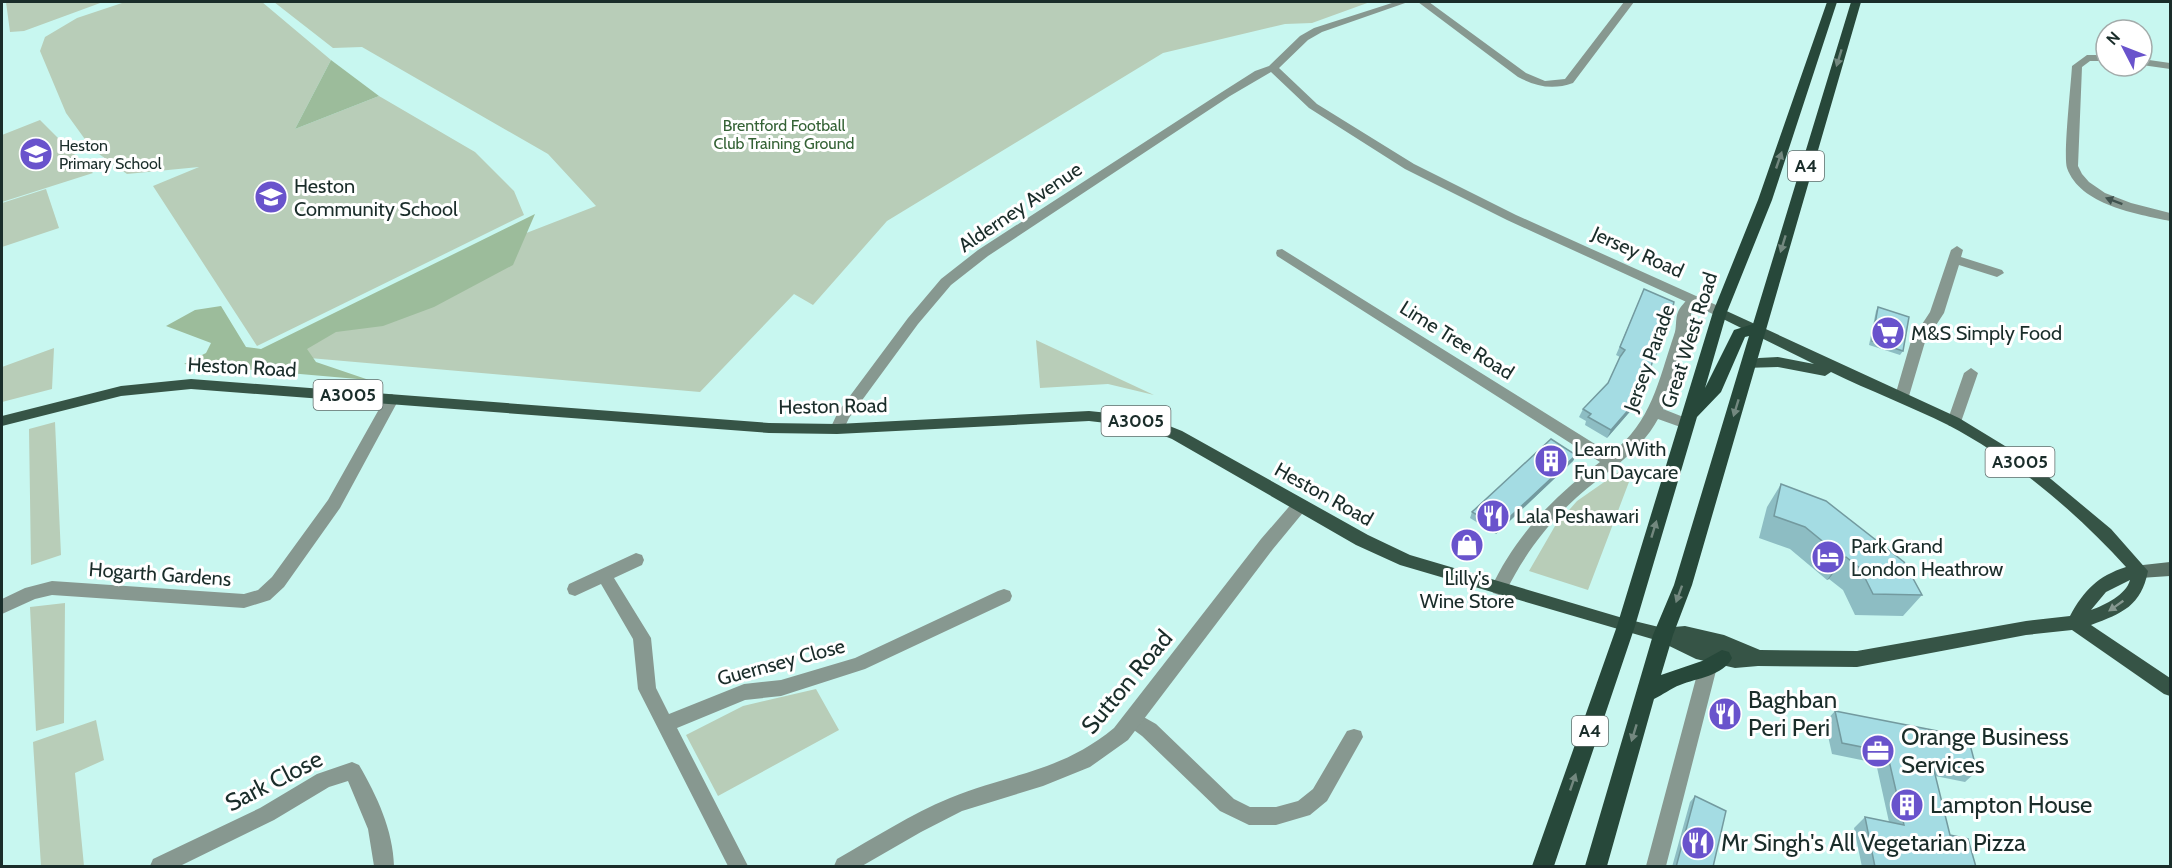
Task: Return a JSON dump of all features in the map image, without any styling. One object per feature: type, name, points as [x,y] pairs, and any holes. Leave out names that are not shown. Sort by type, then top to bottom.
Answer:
[{"type":"highway","name":"Great West Road","points":[[1543,867],[1626,626],[1720,312],[1765,200],[1832,2]]},
{"type":"highway","name":"A4","points":[[1596,867],[1663,635],[1683,585],[1749,365],[1756,330],[1856,2]]},
{"type":"highway","points":[[1687,420],[1715,388],[1739,334],[1756,330]]},
{"type":"highway","points":[[1646,694],[1672,679],[1715,663]]},
{"type":"main road","name":"Jersey Road","points":[[1720,312],[1954,422],[2023,464],[2105,533],[2140,571]]},
{"type":"main road","name":"A3005","points":[[1749,365],[1785,361],[1855,377]]},
{"type":"main road","name":"Heston Road","points":[[2,421],[112,393],[176,384],[220,384],[698,424],[837,429],[1089,416],[1128,420],[1157,426],[1195,443],[1362,540],[1406,560],[1626,626]]},
{"type":"main road","points":[[2170,569],[2117,574],[2089,597],[2075,623],[2170,688]]},
{"type":"main road","name":"A3005","points":[[1663,635],[1715,663],[1758,658],[1857,658],[2018,629],[2075,623],[2108,611],[2122,602],[2136,589],[2140,571]]},
{"type":"main road","name":"A3005","points":[[1626,626],[1663,635],[1684,633],[1724,642],[1758,658]]},
{"type":"street","points":[[1273,68],[1304,38],[1318,30],[1403,2]]},
{"type":"street","points":[[1424,2],[1522,75],[1538,83],[1558,86],[1569,81],[1629,2]]},
{"type":"street","points":[[2094,58],[2087,58],[2077,66],[2072,166],[2085,185],[2101,196],[2127,206],[2170,217]]},
{"type":"street","points":[[2154,64],[2170,66]]},
{"type":"street","name":"Jersey Road","points":[[1273,68],[1310,104],[1385,152],[1545,234],[1720,312]]},
{"type":"street","name":"Alderney Avenue","points":[[837,429],[843,416],[913,321],[946,282],[983,253],[1226,94],[1273,68]]},
{"type":"street","name":"Lime Tree Road","points":[[1282,253],[1611,461]]},
{"type":"street","points":[[1902,396],[1918,341],[1937,312],[1956,254],[1997,273]]},
{"type":"street","name":"Jersey Parade","points":[[1499,588],[1507,568],[1549,515],[1639,437],[1654,412],[1684,326],[1684,313],[1694,300]]},
{"type":"street","points":[[1954,422],[1971,373]]},
{"type":"street","name":"Hogarth Gardens","points":[[2,607],[31,593],[52,588],[244,601],[264,595],[278,582],[334,504],[392,399]]},
{"type":"street","points":[[1654,412],[1687,420]]},
{"type":"street","name":"Sutton Road","points":[[844,867],[958,803],[1063,771],[1091,759],[1111,744],[1300,505]]},
{"type":"street","points":[[575,590],[636,560]]},
{"type":"street","points":[[604,575],[642,638],[647,689],[667,724],[738,867]]},
{"type":"street","name":"Guernsey Close","points":[[667,724],[744,692],[782,688],[859,664],[1004,596]]},
{"type":"street","points":[[1656,867],[1715,663]]},
{"type":"street","points":[[1133,719],[1149,730],[1227,805],[1249,816],[1276,816],[1303,809],[1320,795],[1353,737]]},
{"type":"street","name":"Sark Close","points":[[160,867],[267,814],[324,780],[352,771],[381,836],[384,867]]},
{"type":"green space","points":[[6,2],[103,2],[24,31],[10,32]]},
{"type":"green space","name":"Heston Community School","points":[[125,2],[262,2],[331,60],[295,129],[379,96],[475,152],[514,191],[524,215],[257,346],[153,186],[199,167],[127,174],[92,149],[66,113],[40,51],[45,37],[77,18]]},
{"type":"green space","name":"Brentford Football Club Training Ground","points":[[274,2],[1370,2],[1312,23],[1285,24],[1163,53],[887,221],[813,305],[794,294],[700,392],[275,355],[516,237],[596,206],[548,154],[362,47],[333,48]]},
{"type":"green space","points":[[331,60],[379,96],[295,129]]},
{"type":"green space","name":"Heston Primary School","points":[[40,120],[93,173],[2,202],[2,135]]},
{"type":"green space","points":[[46,189],[59,228],[2,247],[2,203]]},
{"type":"green space","points":[[535,214],[513,265],[434,307],[383,326],[336,332],[307,349],[316,362],[369,380],[184,364],[206,353],[211,343],[166,326],[195,310],[221,306],[246,347],[261,349]]},
{"type":"green space","points":[[1036,340],[1154,395],[1108,384],[1040,388]]},
{"type":"green space","points":[[54,348],[52,389],[2,402],[2,367]]},
{"type":"green space","points":[[55,422],[61,555],[31,565],[29,429]]},
{"type":"green space","points":[[1620,471],[1632,474],[1588,590],[1529,571],[1555,526],[1577,501]]},
{"type":"green space","points":[[65,603],[64,723],[36,731],[30,607]]},
{"type":"green space","points":[[816,689],[839,730],[718,796],[686,735],[743,706]]},
{"type":"green space","points":[[96,720],[104,760],[75,773],[84,866],[41,866],[33,742]]},
{"type":"building","points":[[1644,289],[1674,302],[1668,329],[1652,363],[1644,392],[1611,430],[1588,417],[1591,414],[1583,409],[1608,383],[1625,350],[1620,347]]},
{"type":"building","name":"M&S Simply Food","points":[[1878,307],[1909,317],[1903,351],[1872,341]]},
{"type":"building","points":[[1551,439],[1576,455],[1498,528],[1472,512]]},
{"type":"building","points":[[1781,484],[1826,501],[1904,562],[1922,595],[1873,594],[1860,568],[1846,557],[1843,558],[1805,527],[1774,516]]},
{"type":"building","name":"Lampton House","points":[[1835,711],[1968,737],[1977,771],[1932,762],[1950,835],[1968,839],[1976,867],[1875,867],[1865,817],[1904,825],[1887,752],[1842,743]]},
{"type":"building","points":[[1695,796],[1726,811],[1713,867],[1676,867]]},
{"type":"place","name":"Heston Primary School","points":[[36,154]]},
{"type":"place","name":"Heston Community School","points":[[271,197]]},
{"type":"place","name":"M&S Simply Food","points":[[1888,333]]},
{"type":"place","name":"Learn With Fun Daycare","points":[[1551,461]]},
{"type":"place","name":"Lala Peshawari","points":[[1493,516]]},
{"type":"place","name":"Lilly's Wine Store","points":[[1467,545]]},
{"type":"place","name":"Park Grand London Heathrow","points":[[1828,557]]},
{"type":"place","name":"Baghban Peri Peri","points":[[1725,714]]},
{"type":"place","name":"Orange Business Services","points":[[1878,751]]},
{"type":"place","name":"Lampton House","points":[[1907,805]]},
{"type":"place","name":"Mr Singh's All Vegetarian Pizza","points":[[1698,843]]}]
